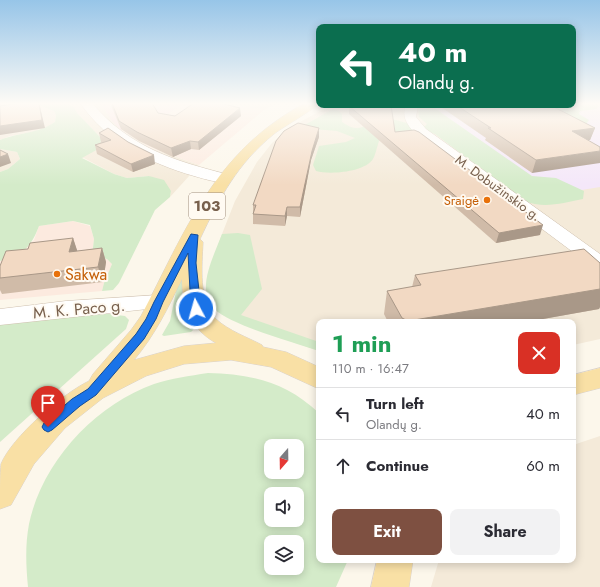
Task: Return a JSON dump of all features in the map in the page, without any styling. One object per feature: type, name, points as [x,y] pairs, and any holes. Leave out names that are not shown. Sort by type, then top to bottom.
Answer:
[{"type":"main road","name":"103","points":[[194,235],[212,196],[224,178],[249,148],[268,130]]},
{"type":"main road","points":[[92,392],[140,336],[151,319],[158,302],[194,235]]},
{"type":"main road","points":[[194,235],[192,263],[196,309],[199,315],[213,330],[263,356]]},
{"type":"main road","points":[[0,480],[48,427],[76,402],[132,370],[158,361],[184,355],[229,352],[263,356],[288,363],[316,377]]},
{"type":"main road","points":[[576,384],[600,378]]},
{"type":"main road","points":[[0,494],[22,457]]},
{"type":"main road","points":[[390,587],[394,563]]},
{"type":"street","points":[[110,130],[144,151],[177,167],[197,173],[224,178]]},
{"type":"street","name":"M. Dobužinskio g.","points":[[420,130],[600,263]]},
{"type":"street","name":"M. K. Paco g.","points":[[0,316],[158,302]]},
{"type":"shaded area","points":[[0,130],[41,130],[10,136],[0,140]]},
{"type":"shaded area","points":[[94,130],[167,130],[149,147],[199,165],[170,197],[171,191],[149,176],[127,178],[114,174],[82,157],[101,138]]},
{"type":"shaded area","points":[[122,130],[240,130],[199,165],[149,147]]},
{"type":"shaded area","points":[[287,130],[600,130],[600,339],[576,344],[576,319],[316,319],[316,350],[244,325],[214,309],[208,300],[206,288],[207,278],[222,234],[235,201],[257,162],[272,143]]},
{"type":"shaded area","points":[[459,130],[600,130],[600,187],[545,196]]},
{"type":"shaded area","points":[[0,149],[17,152],[20,159],[8,169],[0,172]]},
{"type":"shaded area","points":[[73,221],[90,226],[94,239],[92,256],[107,259],[112,264],[102,291],[0,300],[0,261],[18,255],[34,240],[39,226]]},
{"type":"shaded area","points":[[600,436],[600,587],[431,587],[438,563],[576,563],[576,444]]},
{"type":"green space","points":[[94,130],[101,138],[100,148],[82,158],[114,174],[127,178],[149,176],[164,180],[171,191],[170,197],[155,210],[119,283],[113,290],[102,291],[112,264],[107,259],[92,256],[94,239],[90,225],[73,221],[39,226],[36,234],[25,249],[0,261],[0,172],[8,169],[20,159],[17,152],[0,149],[0,140],[35,131]]},
{"type":"green space","points":[[330,130],[466,130],[532,176],[556,178],[584,191],[583,199],[561,204],[546,205],[539,205],[524,201],[435,134],[425,131],[379,141],[373,159],[363,167],[355,170],[330,173],[316,171],[313,165],[319,146],[346,142],[355,138],[337,131]]},
{"type":"green space","points":[[238,233],[250,235],[262,289],[241,315],[316,341],[316,350],[249,327],[223,315],[212,307],[208,300],[206,282],[211,261],[222,234]]},
{"type":"green space","points":[[180,271],[185,271],[182,294],[183,308],[185,315],[194,329],[191,332],[164,336],[162,335],[170,321]]},
{"type":"green space","points":[[94,312],[125,316],[129,320],[126,329],[0,442],[0,324]]},
{"type":"green space","points":[[208,373],[239,375],[268,382],[281,387],[307,402],[316,410],[316,563],[347,563],[336,587],[28,587],[26,548],[29,524],[36,501],[46,479],[59,458],[74,439],[92,421],[111,406],[132,394],[161,382]]},
{"type":"building","points":[[104,130],[111,130],[128,142],[154,155],[131,164],[95,145],[111,140],[99,133]]},
{"type":"building","points":[[134,130],[212,130],[198,142],[190,141],[171,148]]},
{"type":"building","points":[[318,130],[312,151],[300,207],[287,207],[285,216],[253,214],[256,205],[253,205],[276,141],[284,131]]},
{"type":"building","points":[[378,130],[395,130],[395,132],[415,130],[419,132],[543,225],[499,233]]},
{"type":"building","points":[[492,130],[577,130],[572,131],[600,147],[600,151],[536,160]]},
{"type":"building","points":[[0,150],[8,154],[0,157]]},
{"type":"building","points":[[73,238],[69,252],[102,248],[98,267],[0,278],[0,266],[6,251],[28,249],[30,243]]},
{"type":"building","points":[[584,249],[600,263],[600,289],[420,319],[404,319],[387,291],[421,285],[415,275]]},
{"type":"place","name":"Sraigė","points":[[487,200]]},
{"type":"place","name":"Sakwa","points":[[57,274]]},
{"type":"route","points":[[48,427],[76,402],[92,392],[140,336],[151,319],[158,302],[194,235],[192,263],[196,309]]}]
